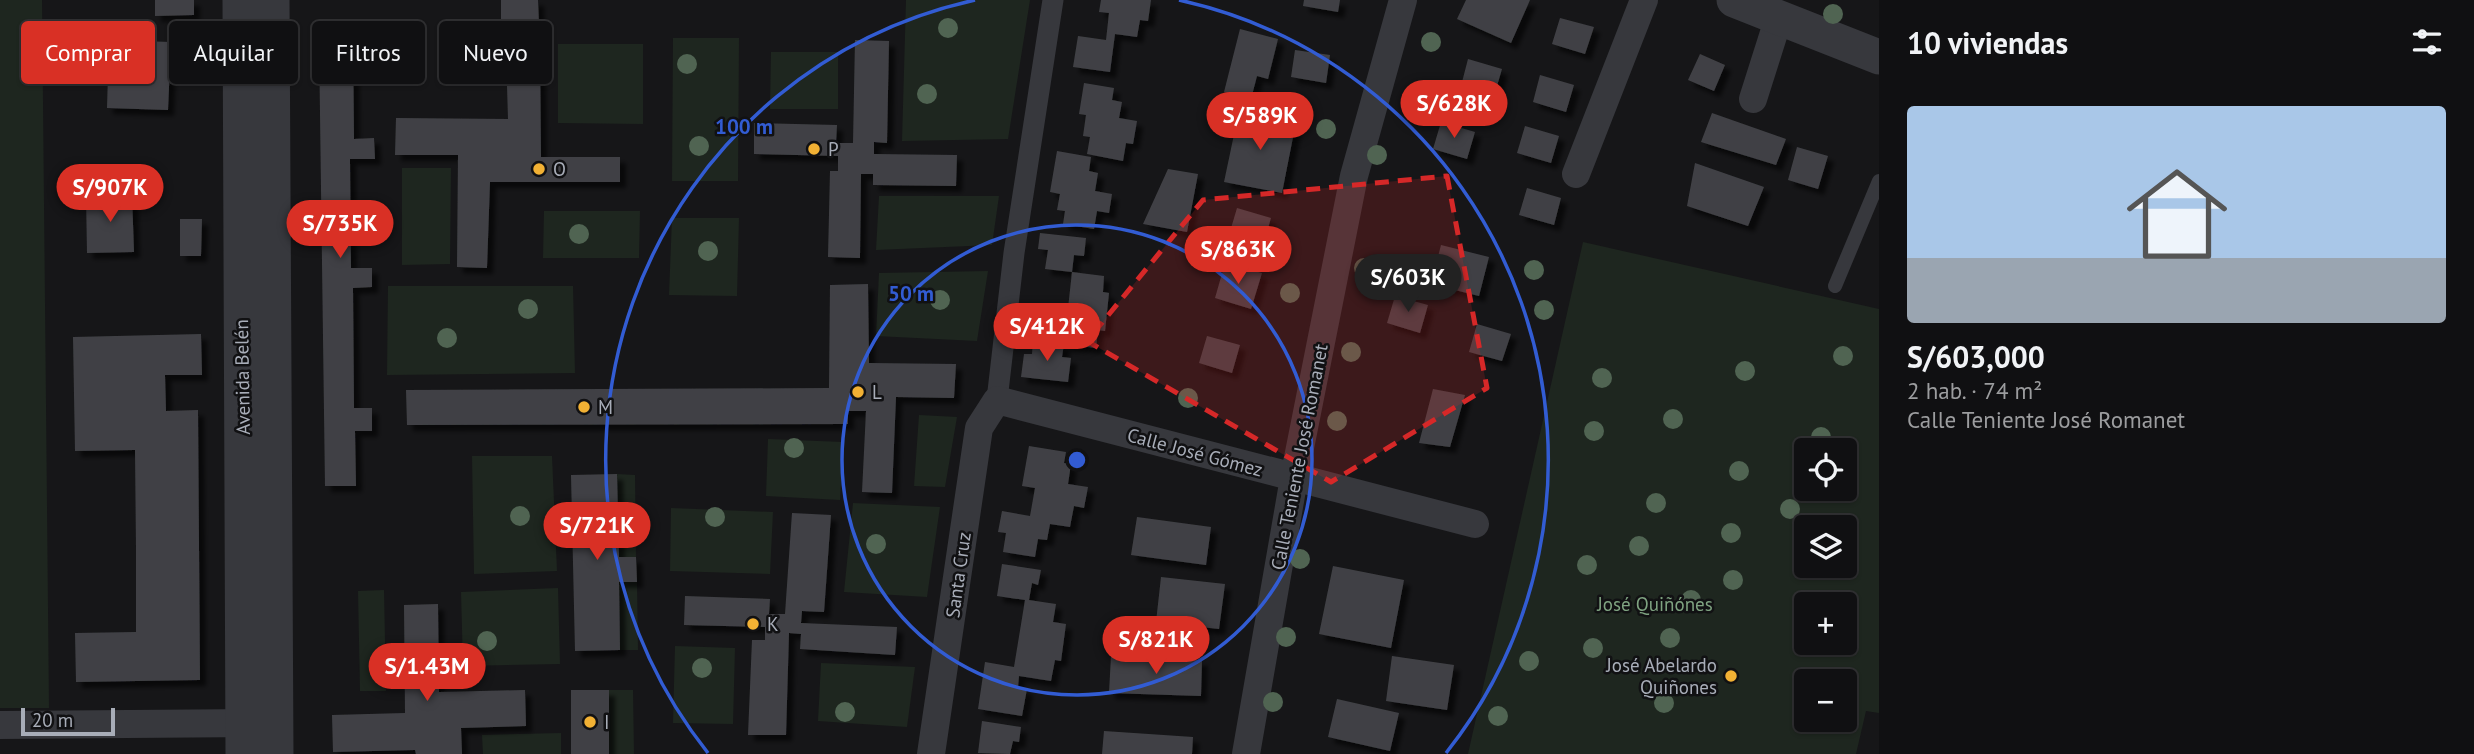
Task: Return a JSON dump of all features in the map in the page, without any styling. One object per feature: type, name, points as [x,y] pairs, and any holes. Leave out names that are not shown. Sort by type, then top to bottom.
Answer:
[{"type":"street","name":"Avenida Belén","points":[[240,0],[260,739]]},
{"type":"street","name":"Avenida Belén","points":[[260,739],[272,0]]},
{"type":"street","points":[[997,400],[1014,253],[1053,0]]},
{"type":"street","name":"Calle Teniente José Romanet","points":[[1245,754],[1294,478],[1353,176],[1403,0]]},
{"type":"street","points":[[1576,174],[1644,0]]},
{"type":"street","points":[[1734,0],[1879,57]]},
{"type":"street","points":[[1753,99],[1779,18]]},
{"type":"street","name":"Calle José Gómez","points":[[997,400],[1475,524]]},
{"type":"street","name":"Santa Cruz","points":[[931,754],[979,428],[997,400]]},
{"type":"street","points":[[0,725],[260,739]]},
{"type":"lane","points":[[1835,286],[1879,181]]},
{"type":"highlighted area","points":[[1447,176],[1487,388],[1331,482],[1087,341],[1203,200]]},
{"type":"green space","points":[[0,0],[42,0],[42,21],[21,21],[21,84],[43,84],[49,708],[0,708]]},
{"type":"green space","points":[[906,0],[1030,0],[1008,139],[902,141]]},
{"type":"green space","points":[[673,38],[739,38],[738,181],[672,181]]},
{"type":"green space","points":[[558,44],[643,44],[643,124],[558,123]]},
{"type":"green space","points":[[771,52],[838,52],[838,109],[770,109]]},
{"type":"green space","points":[[402,168],[451,168],[450,264],[402,265]]},
{"type":"green space","points":[[879,196],[999,196],[992,245],[876,250]]},
{"type":"green space","points":[[544,211],[640,211],[639,258],[543,258]]},
{"type":"green space","points":[[672,218],[739,218],[737,296],[669,295]]},
{"type":"green space","name":"José Quiñónes","points":[[1583,242],[1879,309],[1879,713],[1866,711],[1856,754],[1468,754]]},
{"type":"green space","points":[[988,271],[977,341],[876,336],[879,273]]},
{"type":"green space","points":[[388,286],[573,286],[575,373],[387,375]]},
{"type":"green space","points":[[919,415],[957,417],[945,487],[914,486]]},
{"type":"green space","points":[[768,439],[843,442],[840,500],[766,496]]},
{"type":"green space","points":[[472,456],[552,456],[557,571],[474,574]]},
{"type":"green space","points":[[617,474],[635,475],[636,557],[619,557]]},
{"type":"green space","points":[[853,503],[940,507],[927,597],[844,592]]},
{"type":"green space","points":[[671,508],[773,512],[770,574],[670,571]]},
{"type":"green space","points":[[619,582],[637,582],[638,650],[620,650]]},
{"type":"green space","points":[[558,588],[560,664],[463,666],[461,592]]},
{"type":"green space","points":[[384,590],[386,691],[360,691],[358,591]]},
{"type":"green space","points":[[675,646],[735,648],[733,724],[673,723]]},
{"type":"green space","points":[[821,663],[915,667],[907,727],[818,721]]},
{"type":"green space","points":[[609,690],[633,690],[634,754],[609,754]]},
{"type":"green space","points":[[561,733],[561,754],[483,754],[482,735]]},
{"type":"building","points":[[155,0],[194,0],[194,15],[155,16]]},
{"type":"building","points":[[501,0],[538,0],[539,21],[501,21]]},
{"type":"building","points":[[1101,0],[1151,0],[1148,21],[1140,20],[1137,37],[1115,34],[1110,72],[1073,67],[1078,36],[1106,40],[1109,13],[1099,12]]},
{"type":"building","points":[[1304,0],[1340,0],[1338,12],[1303,6]]},
{"type":"building","points":[[1466,0],[1530,0],[1511,43],[1457,19]]},
{"type":"building","points":[[1560,18],[1594,27],[1585,54],[1552,44]]},
{"type":"building","points":[[1240,29],[1278,39],[1268,79],[1257,76],[1251,99],[1224,92]]},
{"type":"building","name":"P","points":[[855,40],[889,41],[887,143],[874,142],[874,154],[957,155],[956,186],[873,185],[873,174],[861,174],[860,258],[828,257],[830,171],[838,171],[838,156],[754,154],[754,123],[837,125],[836,143],[853,143]]},
{"type":"building","points":[[155,41],[169,42],[168,110],[107,108],[108,84],[155,84]]},
{"type":"building","points":[[1295,50],[1330,55],[1326,83],[1291,77]]},
{"type":"building","points":[[1700,54],[1725,65],[1714,91],[1688,80]]},
{"type":"building","points":[[1468,59],[1502,69],[1494,96],[1461,86]]},
{"type":"building","points":[[1540,75],[1574,85],[1566,112],[1533,102]]},
{"type":"building","points":[[1084,83],[1114,88],[1112,100],[1122,102],[1119,118],[1137,121],[1133,144],[1126,143],[1123,161],[1087,154],[1090,137],[1083,136],[1086,115],[1079,114]]},
{"type":"building","points":[[320,84],[353,84],[354,139],[374,138],[375,159],[350,159],[351,268],[372,268],[372,287],[353,288],[354,408],[372,408],[372,431],[355,431],[356,486],[325,486]]},
{"type":"building","name":"O","points":[[507,84],[540,84],[541,157],[620,157],[620,182],[490,182],[487,268],[457,267],[458,155],[395,155],[396,118],[508,119]]},
{"type":"building","points":[[1239,111],[1296,122],[1282,193],[1224,182]]},
{"type":"building","points":[[1712,113],[1786,139],[1776,165],[1701,142]]},
{"type":"building","points":[[1441,122],[1475,132],[1467,159],[1433,149]]},
{"type":"building","points":[[1525,126],[1559,136],[1551,163],[1517,153]]},
{"type":"building","points":[[1797,147],[1828,156],[1818,189],[1788,180]]},
{"type":"building","points":[[1057,151],[1091,157],[1089,171],[1098,173],[1095,191],[1112,194],[1109,213],[1097,211],[1094,229],[1063,224],[1065,211],[1057,210],[1060,194],[1050,192]]},
{"type":"building","points":[[1695,163],[1764,187],[1748,226],[1687,206]]},
{"type":"building","points":[[1168,169],[1198,174],[1187,232],[1143,224]]},
{"type":"building","points":[[1527,188],[1561,198],[1554,225],[1519,215]]},
{"type":"building","points":[[86,195],[132,195],[134,252],[87,253]]},
{"type":"building","points":[[1237,208],[1271,218],[1263,245],[1229,235]]},
{"type":"building","points":[[180,219],[202,219],[201,256],[180,256]]},
{"type":"building","points":[[1040,233],[1086,238],[1084,256],[1074,255],[1072,272],[1045,269],[1048,250],[1038,249]]},
{"type":"building","points":[[1441,245],[1489,257],[1479,296],[1431,284]]},
{"type":"building","points":[[1225,263],[1262,273],[1251,309],[1215,298]]},
{"type":"building","points":[[1072,272],[1104,276],[1103,292],[1109,293],[1105,331],[1098,330],[1096,348],[1064,344]]},
{"type":"building","points":[[868,284],[869,363],[956,364],[954,398],[896,397],[892,493],[862,492],[866,411],[848,411],[848,424],[407,425],[406,390],[829,388],[830,285]]},
{"type":"building","points":[[1395,296],[1428,305],[1420,333],[1387,323]]},
{"type":"building","points":[[1477,324],[1511,334],[1502,361],[1469,352]]},
{"type":"building","points":[[201,334],[202,375],[165,375],[166,411],[198,410],[200,680],[76,682],[75,633],[136,632],[136,549],[135,450],[75,451],[73,337]]},
{"type":"building","points":[[1207,336],[1240,345],[1232,373],[1199,363]]},
{"type":"building","points":[[1033,340],[1064,344],[1062,357],[1071,358],[1068,382],[1021,377],[1024,354],[1032,354]]},
{"type":"building","points":[[1433,389],[1465,395],[1450,447],[1419,443]]},
{"type":"building","points":[[1029,446],[1066,452],[1064,463],[1071,464],[1068,484],[1088,487],[1084,508],[1074,506],[1070,527],[1050,524],[1047,540],[1038,539],[1035,557],[1003,552],[1006,533],[998,532],[1002,511],[1030,516],[1035,488],[1022,486]]},
{"type":"building","points":[[617,474],[619,557],[636,557],[637,582],[619,582],[620,650],[575,651],[571,475]]},
{"type":"building","name":"K","points":[[792,513],[831,515],[824,612],[802,611],[801,623],[897,627],[895,655],[800,649],[801,634],[789,633],[786,735],[748,735],[752,640],[765,640],[765,627],[684,625],[685,596],[770,599],[769,614],[785,614]]},
{"type":"building","points":[[1137,517],[1211,527],[1206,565],[1131,555]]},
{"type":"building","points":[[1002,564],[1041,570],[1038,585],[1032,583],[1029,600],[1056,604],[1053,622],[1066,624],[1061,661],[1055,660],[1051,681],[1019,676],[1018,687],[1027,689],[1022,716],[978,709],[985,662],[1014,667],[1025,600],[997,596]]},
{"type":"building","points":[[1333,566],[1404,580],[1391,648],[1319,634]]},
{"type":"building","points":[[1161,577],[1225,584],[1219,629],[1156,622]]},
{"type":"building","points":[[438,604],[439,692],[525,690],[526,726],[461,728],[462,754],[416,754],[415,750],[333,752],[332,715],[405,713],[404,605]]},
{"type":"building","points":[[1111,656],[1202,660],[1201,696],[1109,693]]},
{"type":"building","points":[[1392,656],[1454,665],[1447,710],[1386,701]]},
{"type":"building","name":"I","points":[[571,690],[609,690],[609,754],[571,754]]},
{"type":"building","points":[[1337,699],[1399,713],[1390,751],[1328,737]]},
{"type":"building","points":[[982,721],[1021,727],[1019,742],[1013,741],[1010,754],[978,753]]},
{"type":"building","points":[[1104,731],[1193,737],[1192,754],[1102,754]]},
{"type":"place","name":"P","points":[[814,149]]},
{"type":"place","name":"O","points":[[539,169]]},
{"type":"place","name":"L","points":[[858,392]]},
{"type":"place","name":"M","points":[[584,407]]},
{"type":"place","name":"K","points":[[753,624]]},
{"type":"place","name":"José Abelardo Quiñones","points":[[1731,676]]},
{"type":"place","name":"I","points":[[590,722]]}]
